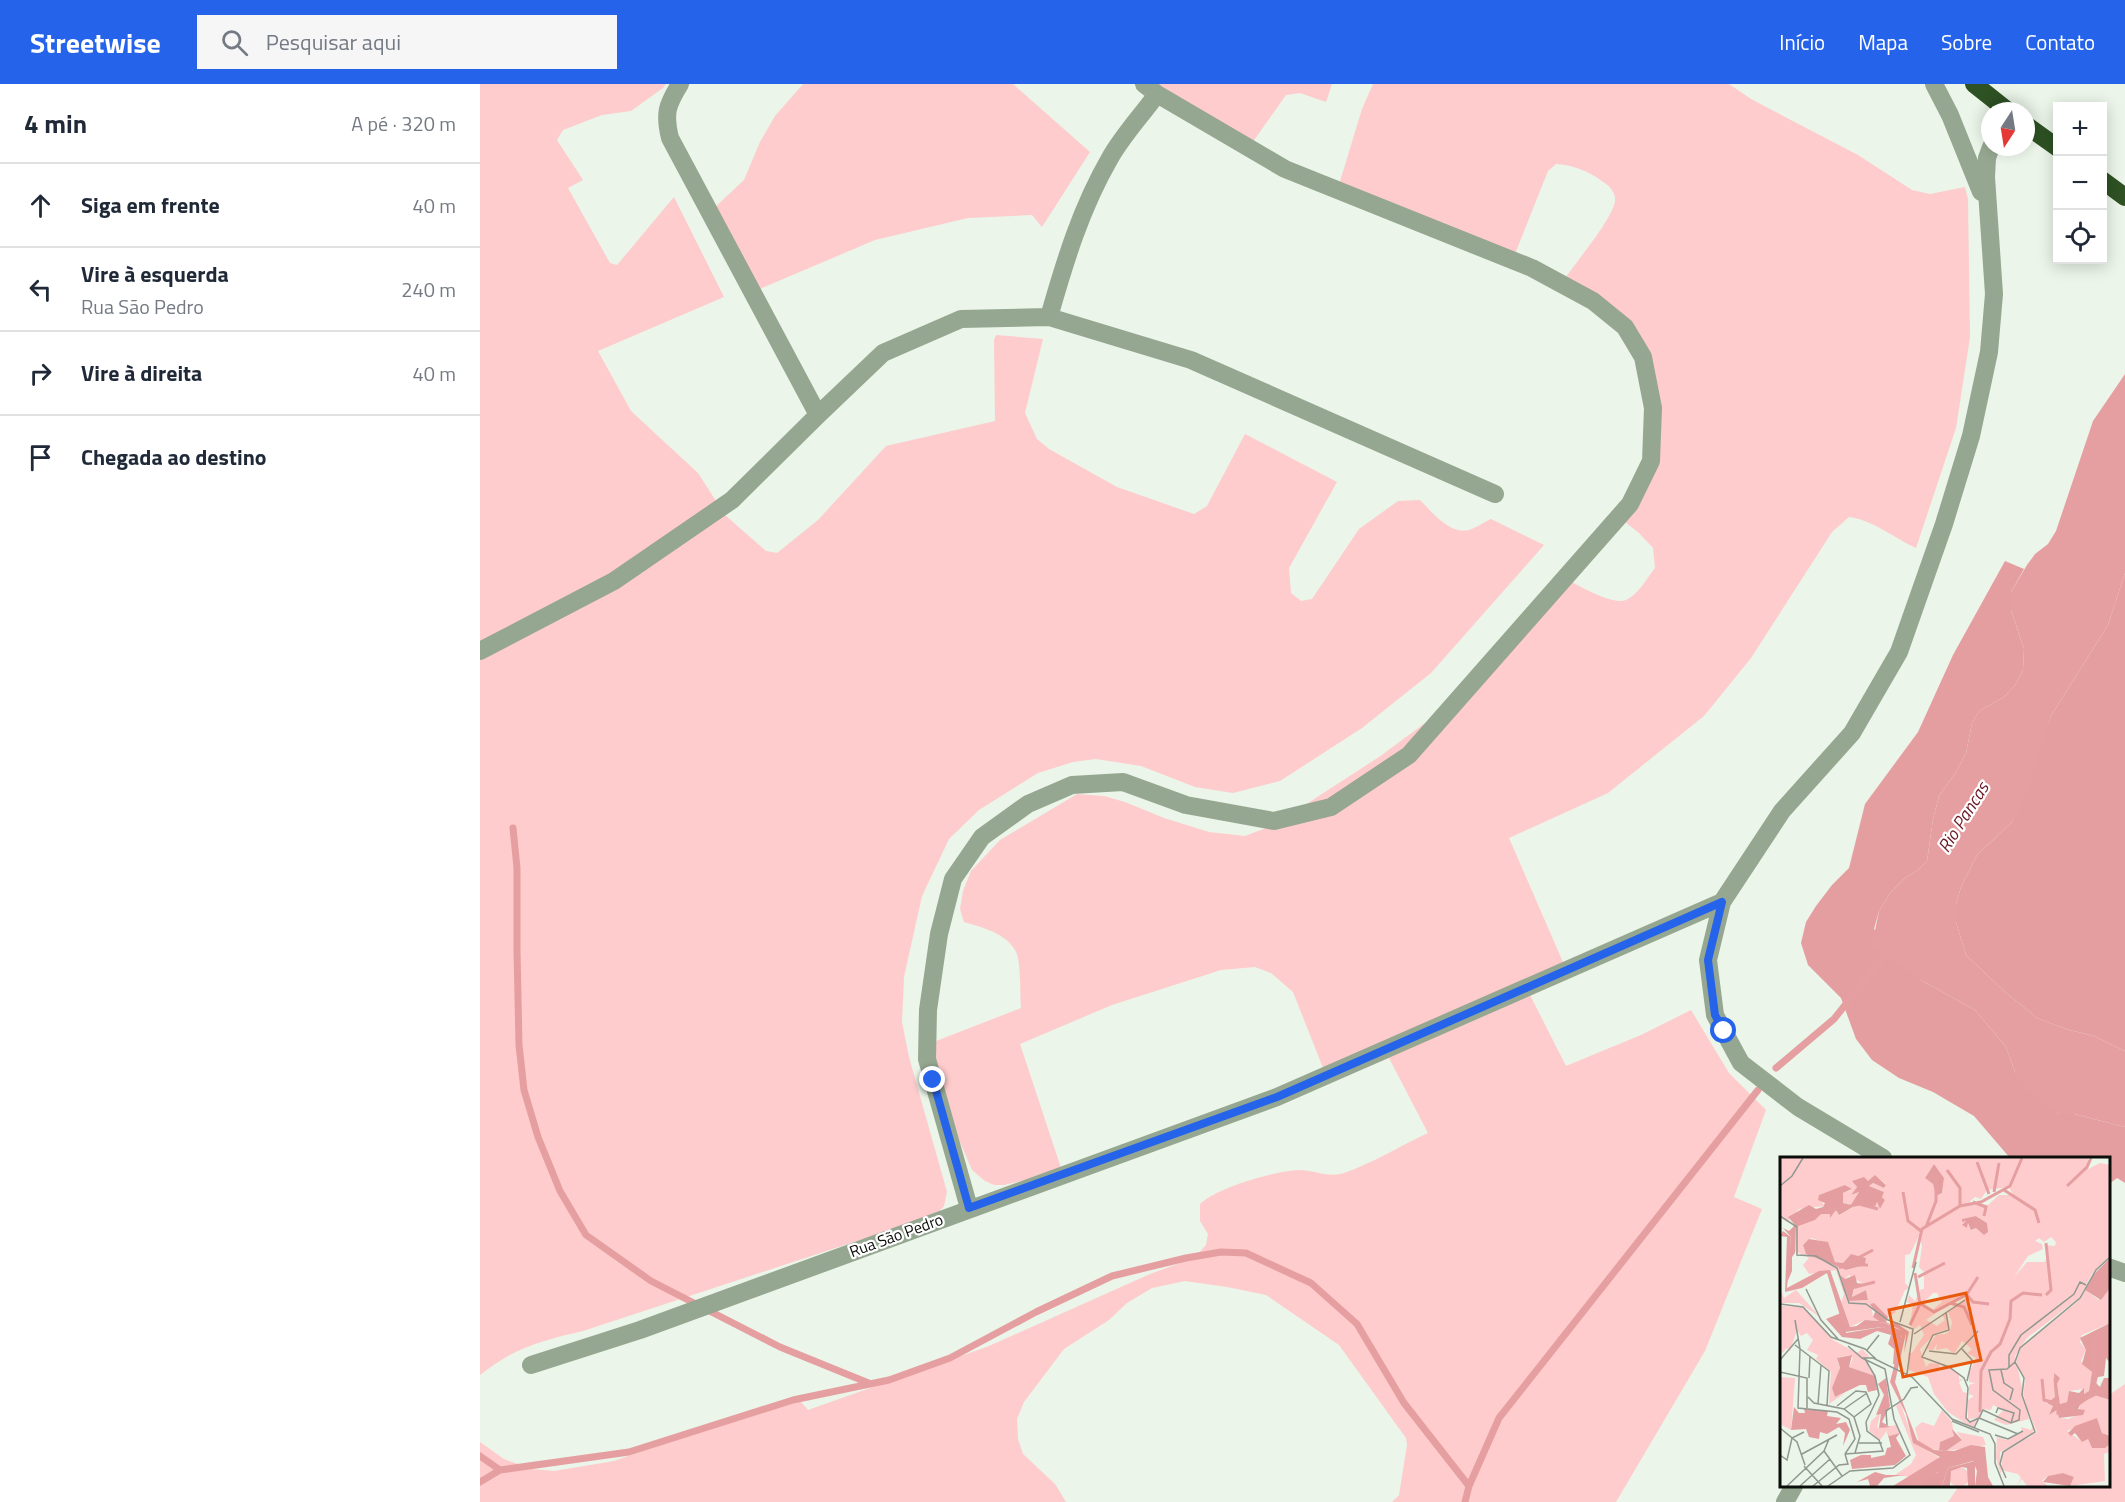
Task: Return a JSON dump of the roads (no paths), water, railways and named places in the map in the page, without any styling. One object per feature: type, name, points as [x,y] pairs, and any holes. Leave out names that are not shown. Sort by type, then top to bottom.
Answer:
[{"type":"highway","points":[[1977,86],[1997,102]]},
{"type":"highway","points":[[2035,133],[2053,145]]},
{"type":"highway","points":[[2107,183],[2125,197]]},
{"type":"street","points":[[680,84],[669,102],[665,119],[670,138],[818,414]]},
{"type":"street","points":[[1934,84],[1963,145],[1988,211]]},
{"type":"street","points":[[969,1208],[927,1059],[928,1010],[939,934],[953,879],[982,837],[1028,804],[1072,785],[1123,782],[1186,806],[1274,821],[1331,807],[1409,755],[1630,504],[1651,461],[1653,408],[1643,357],[1625,327],[1593,301],[1532,268],[1285,169],[1151,89],[1087,201],[1071,242],[1049,317]]},
{"type":"street","points":[[1881,1157],[1798,1107],[1741,1063],[1715,1015],[1708,960],[1722,902],[1782,811],[1852,733],[1899,652],[1944,524],[1971,436],[1989,352],[1994,294],[1988,211],[1988,156]]},
{"type":"street","points":[[480,651],[614,581],[732,500],[818,414],[884,353],[960,319],[1049,317],[1191,360],[1495,494]]},
{"type":"street","name":"Rua São Pedro","points":[[531,1365],[640,1330],[1277,1097],[1722,902]]},
{"type":"street","points":[[2110,1267],[2125,1273]]},
{"type":"street","points":[[1785,1502],[1793,1487]]},
{"type":"water","name":"Rio Pancas","points":[[2125,374],[2125,573],[2108,625],[2051,716],[2023,803],[2012,822],[1977,855],[1961,887],[1956,904],[1956,922],[1966,955],[2037,1018],[2094,1036],[2125,1051],[2125,1127],[2074,1114],[2058,1114],[2041,1102],[2025,1088],[2015,1072],[2006,1047],[1975,1010],[1921,980],[1872,945],[1879,911],[1890,893],[1927,861],[1939,796],[1966,753],[1972,723],[1979,711],[2004,697],[2015,685],[2023,670],[2024,649],[2011,610],[2011,592],[2035,554],[2048,544],[2056,531],[2093,421]]},
{"type":"waterway","points":[[513,828],[517,868],[519,1045],[524,1090],[538,1137],[560,1191],[586,1235],[651,1281],[780,1347],[871,1384]]},
{"type":"waterway","points":[[1776,1068],[1834,1019],[1890,949]]},
{"type":"waterway","points":[[1465,1502],[1469,1486],[1499,1418],[1758,1090]]},
{"type":"waterway","points":[[480,1482],[500,1470],[629,1452],[793,1400],[889,1380],[950,1358],[1036,1312],[1112,1276],[1221,1252],[1246,1253],[1311,1283],[1357,1324],[1404,1403],[1469,1486]]},
{"type":"waterway","points":[[480,1456],[500,1470]]}]
